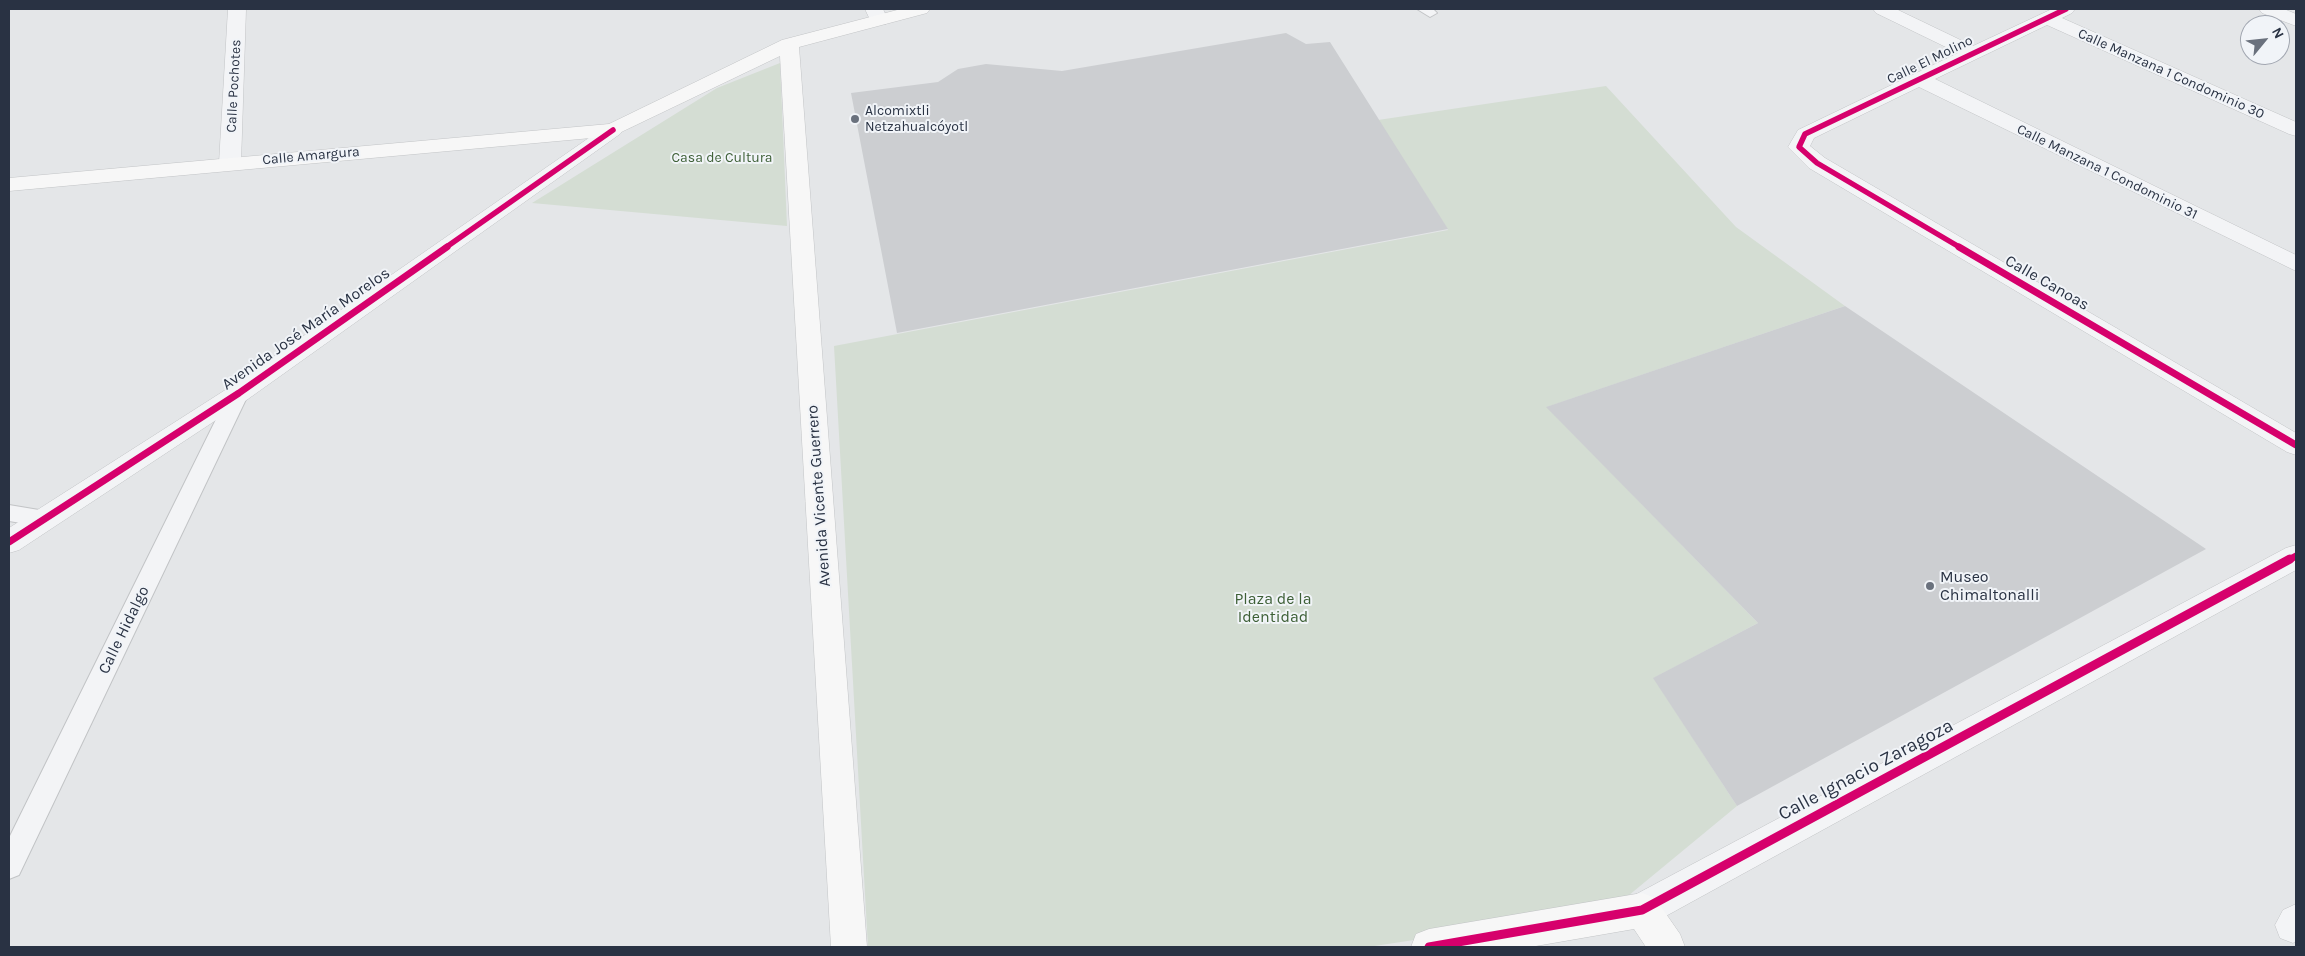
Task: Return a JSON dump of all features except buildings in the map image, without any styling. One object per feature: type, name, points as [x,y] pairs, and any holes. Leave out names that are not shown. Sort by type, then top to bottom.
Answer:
[{"type":"main road","name":"Avenida José María Morelos","points":[[613,130],[789,44],[876,14],[921,9]]},
{"type":"main road","name":"Avenida Vicente Guerrero","points":[[789,44],[849,947]]},
{"type":"main road","name":"Calle Amargura","points":[[9,184],[613,130]]},
{"type":"main road","name":"Calle Ignacio Zaragoza","points":[[1429,947],[1642,910]]},
{"type":"main road","points":[[1642,910],[1667,947]]},
{"type":"street","name":"Calle Pochotes","points":[[230,163],[237,9]]},
{"type":"street","points":[[1882,9],[1972,53]]},
{"type":"street","name":"Calle El Molino","points":[[1805,134],[2066,9]]},
{"type":"street","points":[[2268,9],[2296,20]]},
{"type":"street","name":"Calle Manzana 1 Condominio 30","points":[[2046,18],[2296,130]]},
{"type":"street","name":"Calle Manzana 1 Condominio 31","points":[[1918,79],[2296,264]]},
{"type":"street","name":"Avenida José María Morelos","points":[[9,542],[239,393],[613,130]]},
{"type":"street","name":"Calle Canoas","points":[[1805,134],[1799,147],[1817,163],[2296,445]]},
{"type":"street","name":"Calle Ignacio Zaragoza","points":[[1642,910],[2296,556]]},
{"type":"lane","name":"Calle Hidalgo","points":[[9,866],[239,393]]},
{"type":"lane","points":[[9,513],[45,519]]},
{"type":"green space","name":"Casa de Cultura","points":[[780,63],[787,226],[532,203],[717,88]]},
{"type":"green space","name":"Plaza de la Identidad","points":[[1606,86],[1736,227],[1845,306],[1547,407],[1758,623],[1654,678],[1737,806],[1611,910],[1368,947],[868,947],[834,346],[1448,230],[1378,120]]},
{"type":"cycle path","points":[[2066,9],[1805,134],[1799,147],[1817,163],[2296,445]]},
{"type":"cycle path","points":[[9,542],[239,393],[613,130]]},
{"type":"cycle path","points":[[1429,947],[1642,910],[2296,556]]},
{"type":"place","name":"Alcomixtli Netzahualcóyotl","points":[[855,119]]},
{"type":"place","name":"Museo Chimaltonalli","points":[[1930,586]]}]
